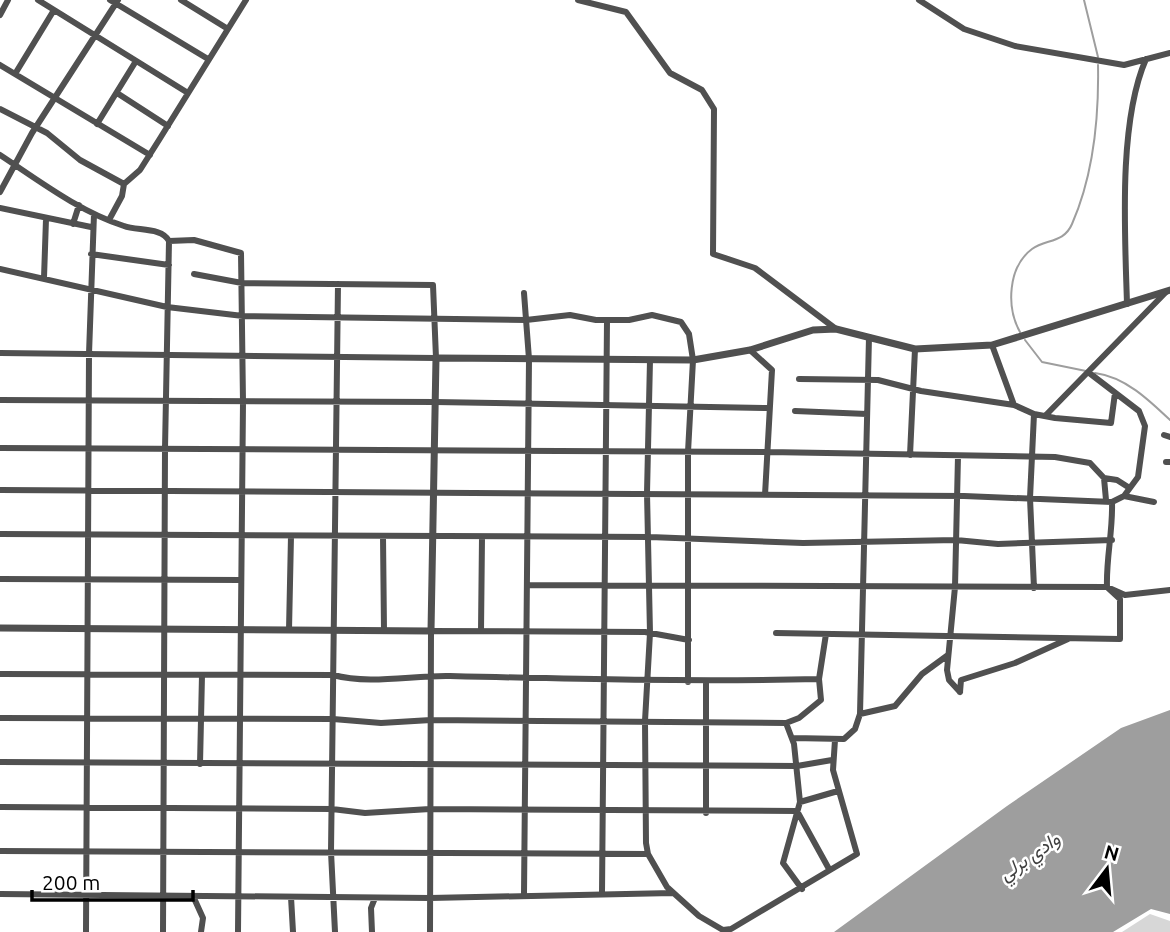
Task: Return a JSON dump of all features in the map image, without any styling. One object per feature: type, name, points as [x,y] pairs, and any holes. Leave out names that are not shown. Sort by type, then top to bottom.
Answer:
[{"type":"street","points":[[0,15],[8,0]]},
{"type":"street","points":[[38,0],[188,93]]},
{"type":"street","points":[[181,0],[228,29]]},
{"type":"street","points":[[109,220],[122,196],[124,184],[150,155],[246,0]]},
{"type":"street","points":[[578,0],[626,12],[670,73],[702,90],[710,100],[715,125],[713,254],[755,268],[836,329]]},
{"type":"street","points":[[919,0],[964,29],[1000,43],[1124,65],[1170,53]]},
{"type":"street","points":[[0,192],[36,127],[115,1],[208,60]]},
{"type":"street","points":[[15,74],[54,10]]},
{"type":"street","points":[[1128,304],[1125,188],[1136,84],[1146,59]]},
{"type":"street","points":[[97,124],[136,61]]},
{"type":"street","points":[[0,65],[150,155]]},
{"type":"street","points":[[117,93],[168,126]]},
{"type":"street","points":[[0,108],[36,127],[79,160],[124,184]]},
{"type":"street","points":[[0,155],[94,214],[127,228],[162,233],[169,241],[164,449],[163,932]]},
{"type":"street","points":[[73,224],[79,205]]},
{"type":"street","points":[[0,208],[91,227]]},
{"type":"street","points":[[86,932],[90,254],[94,214]]},
{"type":"street","points":[[44,278],[46,219]]},
{"type":"street","points":[[169,241],[194,240],[240,251],[243,402],[239,932]]},
{"type":"street","points":[[90,254],[169,265]]},
{"type":"street","points":[[0,269],[167,307],[243,316],[526,320],[569,315],[607,320],[652,315],[681,322],[689,334],[693,360],[688,452],[688,682]]},
{"type":"street","points":[[194,274],[242,283],[433,285],[436,358],[432,492],[430,932]]},
{"type":"street","points":[[335,932],[331,852],[338,284]]},
{"type":"street","points":[[0,353],[693,360],[750,350],[791,336],[836,329],[915,349],[992,345],[1168,290]]},
{"type":"street","points":[[1045,416],[1168,290]]},
{"type":"street","points":[[524,293],[529,359],[524,895]]},
{"type":"street","points":[[602,894],[601,721],[607,320]]},
{"type":"street","points":[[793,738],[835,740],[850,735],[860,715],[869,337]]},
{"type":"street","points":[[992,345],[1014,405]]},
{"type":"street","points":[[910,456],[915,349]]},
{"type":"street","points":[[750,350],[771,367],[765,495]]},
{"type":"street","points":[[650,360],[647,493],[650,633],[645,721],[645,812],[648,854],[662,879],[688,909],[722,931],[737,927],[858,852],[838,791],[832,760],[835,740]]},
{"type":"street","points":[[1088,372],[1140,412],[1146,429],[1140,468],[1136,480],[1128,487],[1124,496]]},
{"type":"street","points":[[799,379],[868,380],[1014,405],[1034,414],[1083,423],[1109,423],[1115,393]]},
{"type":"street","points":[[0,400],[337,401],[606,406],[691,404],[768,408]]},
{"type":"street","points":[[794,411],[867,414]]},
{"type":"street","points":[[1034,414],[1030,498],[1034,588]]},
{"type":"street","points":[[0,448],[768,452],[1080,459],[1090,463],[1104,478],[1112,540],[1107,564],[1107,587],[1120,598],[1122,637],[1116,640],[776,633]]},
{"type":"street","points":[[958,456],[956,587],[948,654],[949,680],[960,692],[961,680],[1015,663],[1070,638]]},
{"type":"street","points":[[1104,478],[1118,480],[1128,487]]},
{"type":"street","points":[[0,490],[956,496],[1109,501],[1124,496],[1154,502]]},
{"type":"street","points":[[0,534],[650,537],[865,543],[956,540],[1033,544],[1112,540]]},
{"type":"street","points":[[289,631],[291,536]]},
{"type":"street","points":[[383,536],[384,631]]},
{"type":"street","points":[[481,631],[482,537]]},
{"type":"street","points":[[0,579],[241,580]]},
{"type":"street","points":[[527,585],[650,583],[865,588],[1107,587],[1125,596],[1170,590]]},
{"type":"street","points":[[0,628],[603,632],[650,633],[689,640]]},
{"type":"street","points":[[0,718],[333,719],[356,723],[431,720],[786,723],[799,718],[821,701],[819,679],[826,634]]},
{"type":"street","points":[[860,715],[895,706],[922,674],[948,654]]},
{"type":"street","points":[[0,674],[333,675],[358,678],[431,675],[688,682],[819,679]]},
{"type":"street","points":[[201,764],[202,675]]},
{"type":"street","points":[[706,682],[706,813]]},
{"type":"street","points":[[786,723],[793,738],[800,802],[783,863],[802,889]]},
{"type":"street","points":[[0,762],[332,762],[430,766],[601,764],[707,767],[797,766],[832,760]]},
{"type":"street","points":[[800,802],[838,791]]},
{"type":"street","points":[[0,807],[332,809],[365,813],[430,809],[706,813],[798,811]]},
{"type":"street","points":[[798,811],[829,869]]},
{"type":"street","points":[[0,851],[648,854]]},
{"type":"street","points":[[0,894],[430,898],[673,893]]},
{"type":"street","points":[[193,896],[203,918],[201,932]]},
{"type":"street","points":[[291,897],[293,932]]},
{"type":"street","points":[[372,932],[371,908],[375,898]]},
{"type":"shaded area","points":[[1150,914],[1170,921],[1170,932],[1122,932]]},
{"type":"water","name":"وادي برلي","points":[[1170,710],[1170,914],[1151,909],[1113,932],[834,932],[1007,806],[1121,728]]},
{"type":"waterway","points":[[1084,0],[1098,57]]},
{"type":"waterway","points":[[1020,332],[1011,299],[1018,266],[1032,249],[1060,238],[1069,230],[1085,186],[1096,126],[1098,65]]},
{"type":"waterway","points":[[1025,340],[1042,362],[1086,371]]},
{"type":"waterway","points":[[1095,373],[1126,384],[1170,420]]}]
